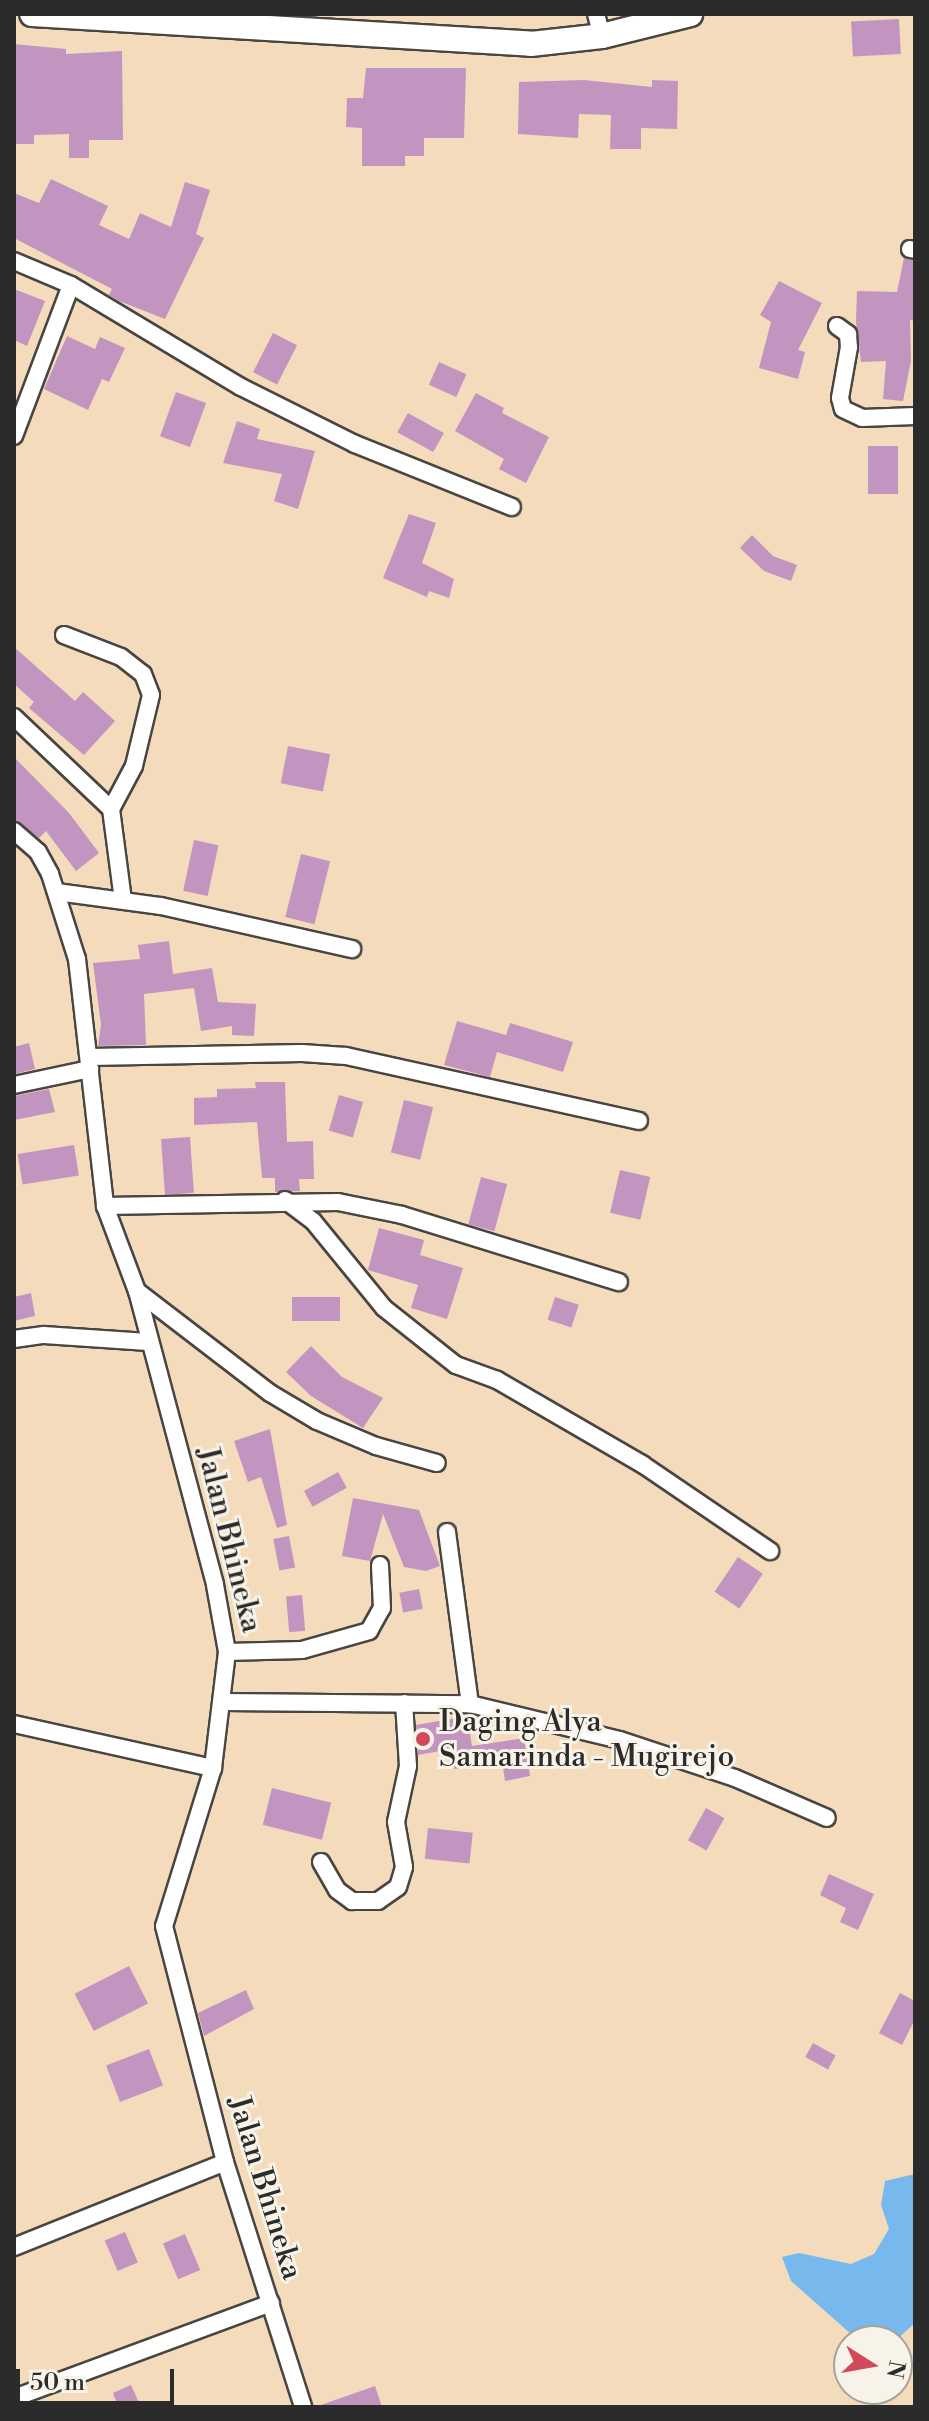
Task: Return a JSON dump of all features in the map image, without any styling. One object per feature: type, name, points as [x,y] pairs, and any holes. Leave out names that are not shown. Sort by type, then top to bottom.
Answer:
[{"type":"street","points":[[32,14],[121,16],[476,43],[690,14]]},
{"type":"street","points":[[14,261],[71,285],[241,387],[355,444],[512,507]]},
{"type":"street","points":[[14,436],[71,285]]},
{"type":"street","points":[[837,326],[848,334],[849,347],[840,398],[843,409],[862,418],[915,416]]},
{"type":"street","points":[[64,635],[121,657],[143,674],[151,695],[134,766],[111,809],[123,900]]},
{"type":"street","points":[[14,717],[111,809]]},
{"type":"street","name":"Jalan Bhineka","points":[[14,831],[38,852],[57,892],[77,959],[90,1063],[92,1133],[105,1206],[137,1291],[148,1342],[215,1585],[227,1652],[224,1702],[213,1768],[164,1926],[225,2162],[303,2407]]},
{"type":"street","points":[[57,892],[123,900],[352,949]]},
{"type":"street","points":[[14,1085],[90,1063],[346,1056],[639,1121]]},
{"type":"street","points":[[285,1200],[313,1221],[384,1308],[456,1365],[497,1380],[642,1464],[770,1551]]},
{"type":"street","points":[[105,1206],[285,1200],[338,1202],[402,1215],[619,1282]]},
{"type":"street","points":[[137,1291],[270,1393],[317,1421],[376,1446],[437,1463]]},
{"type":"street","points":[[14,1339],[44,1335],[148,1342]]},
{"type":"street","points":[[447,1532],[470,1704]]},
{"type":"street","points":[[227,1652],[302,1650],[369,1631],[382,1608],[380,1565]]},
{"type":"street","points":[[224,1702],[470,1704],[620,1740],[735,1778],[827,1818]]},
{"type":"street","points":[[321,1862],[337,1890],[352,1901],[378,1901],[398,1887],[404,1867],[396,1822],[408,1766],[404,1703]]},
{"type":"street","points":[[14,1724],[213,1768]]},
{"type":"street","points":[[14,2247],[225,2162]]},
{"type":"street","points":[[14,2398],[271,2303]]},
{"type":"water","points":[[915,2174],[915,2323],[841,2325],[791,2281],[782,2257],[799,2253],[851,2264],[874,2254],[889,2229],[881,2205],[885,2181]]},
{"type":"building","points":[[899,19],[901,54],[853,56],[851,22]]},
{"type":"building","points":[[14,44],[66,49],[66,54],[122,51],[123,140],[89,140],[89,158],[69,158],[69,134],[34,135],[34,144],[14,144]]},
{"type":"building","points":[[366,68],[466,68],[464,138],[424,138],[424,156],[405,156],[405,166],[362,166],[362,128],[346,127],[347,98],[363,98]]},
{"type":"building","points":[[584,80],[652,87],[652,80],[678,81],[677,129],[641,128],[641,149],[610,149],[611,115],[579,114],[578,138],[518,134],[519,82]]},
{"type":"building","points":[[51,179],[108,206],[99,225],[129,239],[140,213],[171,227],[185,182],[210,190],[196,234],[204,238],[165,319],[119,301],[109,295],[112,289],[14,238],[14,193],[39,203]]},
{"type":"building","points":[[904,258],[915,261],[915,321],[910,320],[911,361],[903,401],[883,399],[886,361],[861,362],[856,322],[857,291],[897,292]]},
{"type":"building","points":[[779,281],[822,303],[798,350],[805,352],[798,379],[759,368],[771,322],[760,315]]},
{"type":"building","points":[[14,289],[45,301],[27,346],[14,340]]},
{"type":"building","points":[[273,333],[297,345],[277,384],[253,372]]},
{"type":"building","points":[[67,336],[95,349],[100,337],[125,348],[109,382],[102,379],[88,410],[44,389]]},
{"type":"building","points":[[439,362],[466,374],[456,397],[429,385]]},
{"type":"building","points":[[176,392],[206,403],[190,447],[160,436]]},
{"type":"building","points":[[476,393],[504,408],[502,413],[549,437],[526,483],[499,469],[504,459],[455,431]]},
{"type":"building","points":[[408,413],[444,433],[433,452],[397,432]]},
{"type":"building","points":[[237,421],[260,429],[257,439],[315,451],[298,509],[274,501],[282,474],[223,463]]},
{"type":"building","points":[[868,446],[898,446],[898,494],[868,494]]},
{"type":"building","points":[[409,514],[436,523],[422,563],[454,579],[449,598],[429,591],[427,597],[383,578]]},
{"type":"building","points":[[752,535],[773,556],[797,565],[791,581],[764,571],[740,548]]},
{"type":"building","points":[[14,647],[75,701],[83,692],[115,721],[84,755],[29,708],[34,702],[14,684]]},
{"type":"building","points":[[288,746],[330,754],[323,792],[281,783]]},
{"type":"building","points":[[14,757],[69,813],[99,853],[76,871],[46,831],[39,838],[14,820]]},
{"type":"building","points":[[194,840],[218,845],[208,896],[183,891]]},
{"type":"building","points":[[301,854],[330,861],[314,924],[285,917]]},
{"type":"building","points":[[169,941],[173,974],[212,968],[218,1002],[256,1004],[254,1036],[232,1035],[232,1026],[201,1031],[194,988],[144,994],[146,1045],[98,1046],[101,1025],[93,963],[140,959],[138,945]]},
{"type":"building","points":[[457,1021],[506,1035],[510,1023],[573,1042],[563,1072],[497,1052],[490,1077],[444,1065]]},
{"type":"building","points":[[29,1043],[35,1069],[14,1074],[14,1047]]},
{"type":"building","points":[[255,1082],[285,1082],[287,1142],[313,1141],[314,1179],[299,1179],[300,1191],[275,1192],[275,1178],[262,1178],[257,1122],[194,1125],[194,1098],[217,1097],[217,1089],[256,1088]]},
{"type":"building","points":[[49,1089],[55,1112],[14,1120],[14,1096]]},
{"type":"building","points":[[339,1095],[363,1102],[353,1137],[329,1131]]},
{"type":"building","points":[[404,1100],[433,1107],[420,1160],[391,1152]]},
{"type":"building","points":[[190,1137],[194,1193],[165,1195],[161,1139]]},
{"type":"building","points":[[74,1145],[79,1176],[23,1185],[18,1154]]},
{"type":"building","points":[[620,1170],[650,1177],[640,1220],[610,1213]]},
{"type":"building","points":[[481,1177],[507,1184],[494,1231],[468,1224]]},
{"type":"building","points":[[379,1228],[424,1240],[420,1255],[463,1268],[447,1319],[411,1308],[418,1285],[368,1270]]},
{"type":"building","points":[[31,1293],[35,1316],[14,1321],[14,1297]]},
{"type":"building","points":[[292,1297],[340,1297],[340,1321],[292,1321]]},
{"type":"building","points":[[555,1297],[579,1305],[571,1328],[548,1320]]},
{"type":"building","points":[[311,1346],[342,1377],[383,1398],[363,1428],[311,1396],[286,1372]]},
{"type":"building","points":[[270,1429],[287,1525],[277,1528],[261,1477],[248,1482],[234,1441]]},
{"type":"building","points":[[338,1472],[347,1488],[313,1507],[304,1491]]},
{"type":"building","points":[[353,1498],[419,1510],[440,1566],[426,1571],[404,1567],[383,1514],[370,1561],[342,1556]]},
{"type":"building","points":[[289,1536],[295,1567],[279,1570],[273,1539]]},
{"type":"building","points":[[738,1557],[763,1574],[739,1609],[715,1592]]},
{"type":"building","points":[[419,1589],[423,1609],[403,1612],[399,1593]]},
{"type":"building","points":[[302,1595],[305,1631],[289,1632],[286,1596]]},
{"type":"building","points":[[467,1716],[472,1746],[524,1738],[530,1776],[505,1781],[502,1761],[454,1769],[451,1749],[418,1755],[416,1725]]},
{"type":"building","points":[[272,1788],[331,1803],[322,1840],[263,1825]]},
{"type":"building","points":[[706,1808],[724,1818],[706,1851],[688,1840]]},
{"type":"building","points":[[428,1828],[473,1833],[470,1864],[425,1859]]},
{"type":"building","points":[[829,1874],[874,1894],[858,1930],[840,1922],[846,1908],[820,1895]]},
{"type":"building","points":[[129,1966],[148,2003],[94,2031],[75,1994]]},
{"type":"building","points":[[246,1990],[254,2009],[204,2036],[198,2013]]},
{"type":"building","points":[[900,1993],[915,2001],[915,2019],[902,2045],[879,2033]]},
{"type":"building","points":[[813,2043],[836,2056],[828,2070],[805,2057]]},
{"type":"building","points":[[149,2049],[163,2085],[120,2102],[106,2065]]},
{"type":"building","points":[[125,2232],[138,2262],[118,2271],[105,2241]]},
{"type":"building","points":[[185,2234],[200,2270],[178,2279],[163,2243]]},
{"type":"building","points":[[131,2385],[141,2407],[118,2407],[113,2393]]},
{"type":"building","points":[[375,2386],[382,2407],[321,2405]]},
{"type":"place","name":"Daging Alya Samarinda - Mugirejo","points":[[423,1739]]}]
